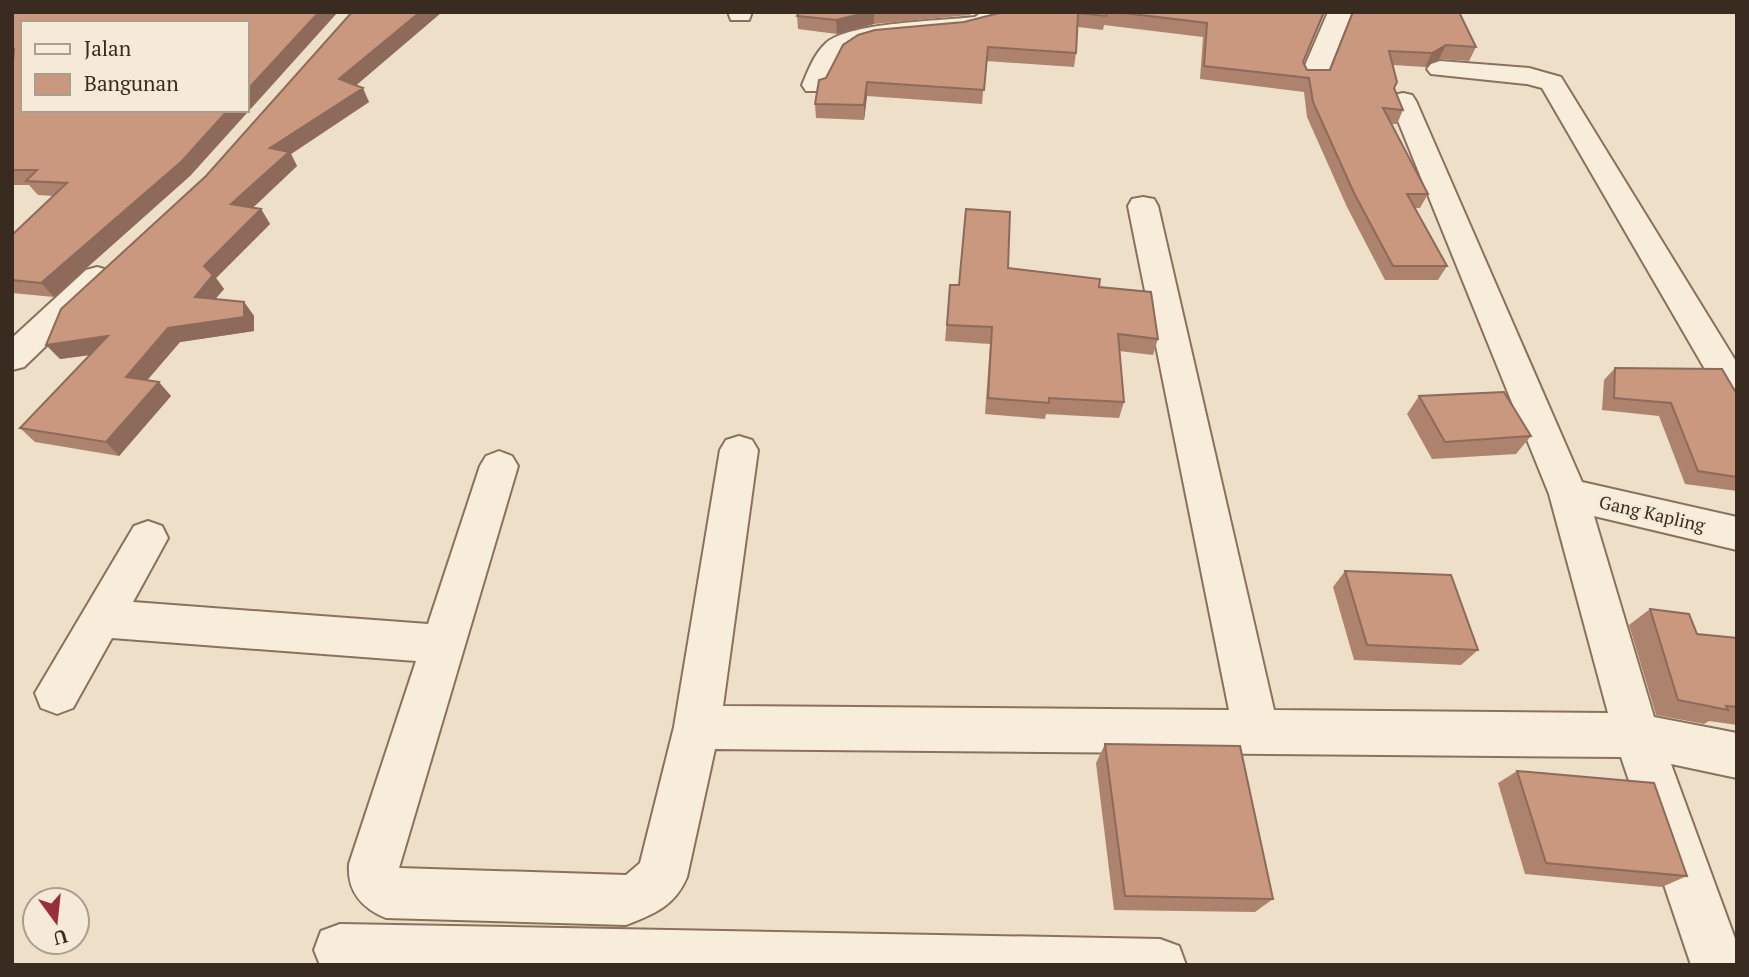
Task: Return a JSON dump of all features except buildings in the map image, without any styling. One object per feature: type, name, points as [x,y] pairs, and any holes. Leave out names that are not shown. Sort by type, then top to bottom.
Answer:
[{"type":"street","points":[[815,85],[831,50],[842,42],[858,37],[980,24],[991,19],[994,12]]},
{"type":"street","points":[[1313,77],[1340,12]]},
{"type":"street","points":[[1440,69],[1529,76],[1552,83],[1737,393]]},
{"type":"street","points":[[1403,101],[1568,494],[1637,735],[1718,965]]},
{"type":"street","points":[[1143,206],[1257,734]]},
{"type":"street","points":[[12,358],[115,262]]},
{"type":"street","points":[[499,466],[374,864],[373,880],[386,893],[626,900],[644,893],[662,877],[697,727],[739,450]]},
{"type":"street","name":"Gang Kapling","points":[[1568,494],[1737,534]]},
{"type":"street","points":[[57,693],[148,538]]},
{"type":"street","points":[[101,618],[443,644]]},
{"type":"street","points":[[697,727],[1257,734],[1637,735],[1737,756]]},
{"type":"street","points":[[340,950],[463,958],[1160,965]]}]
